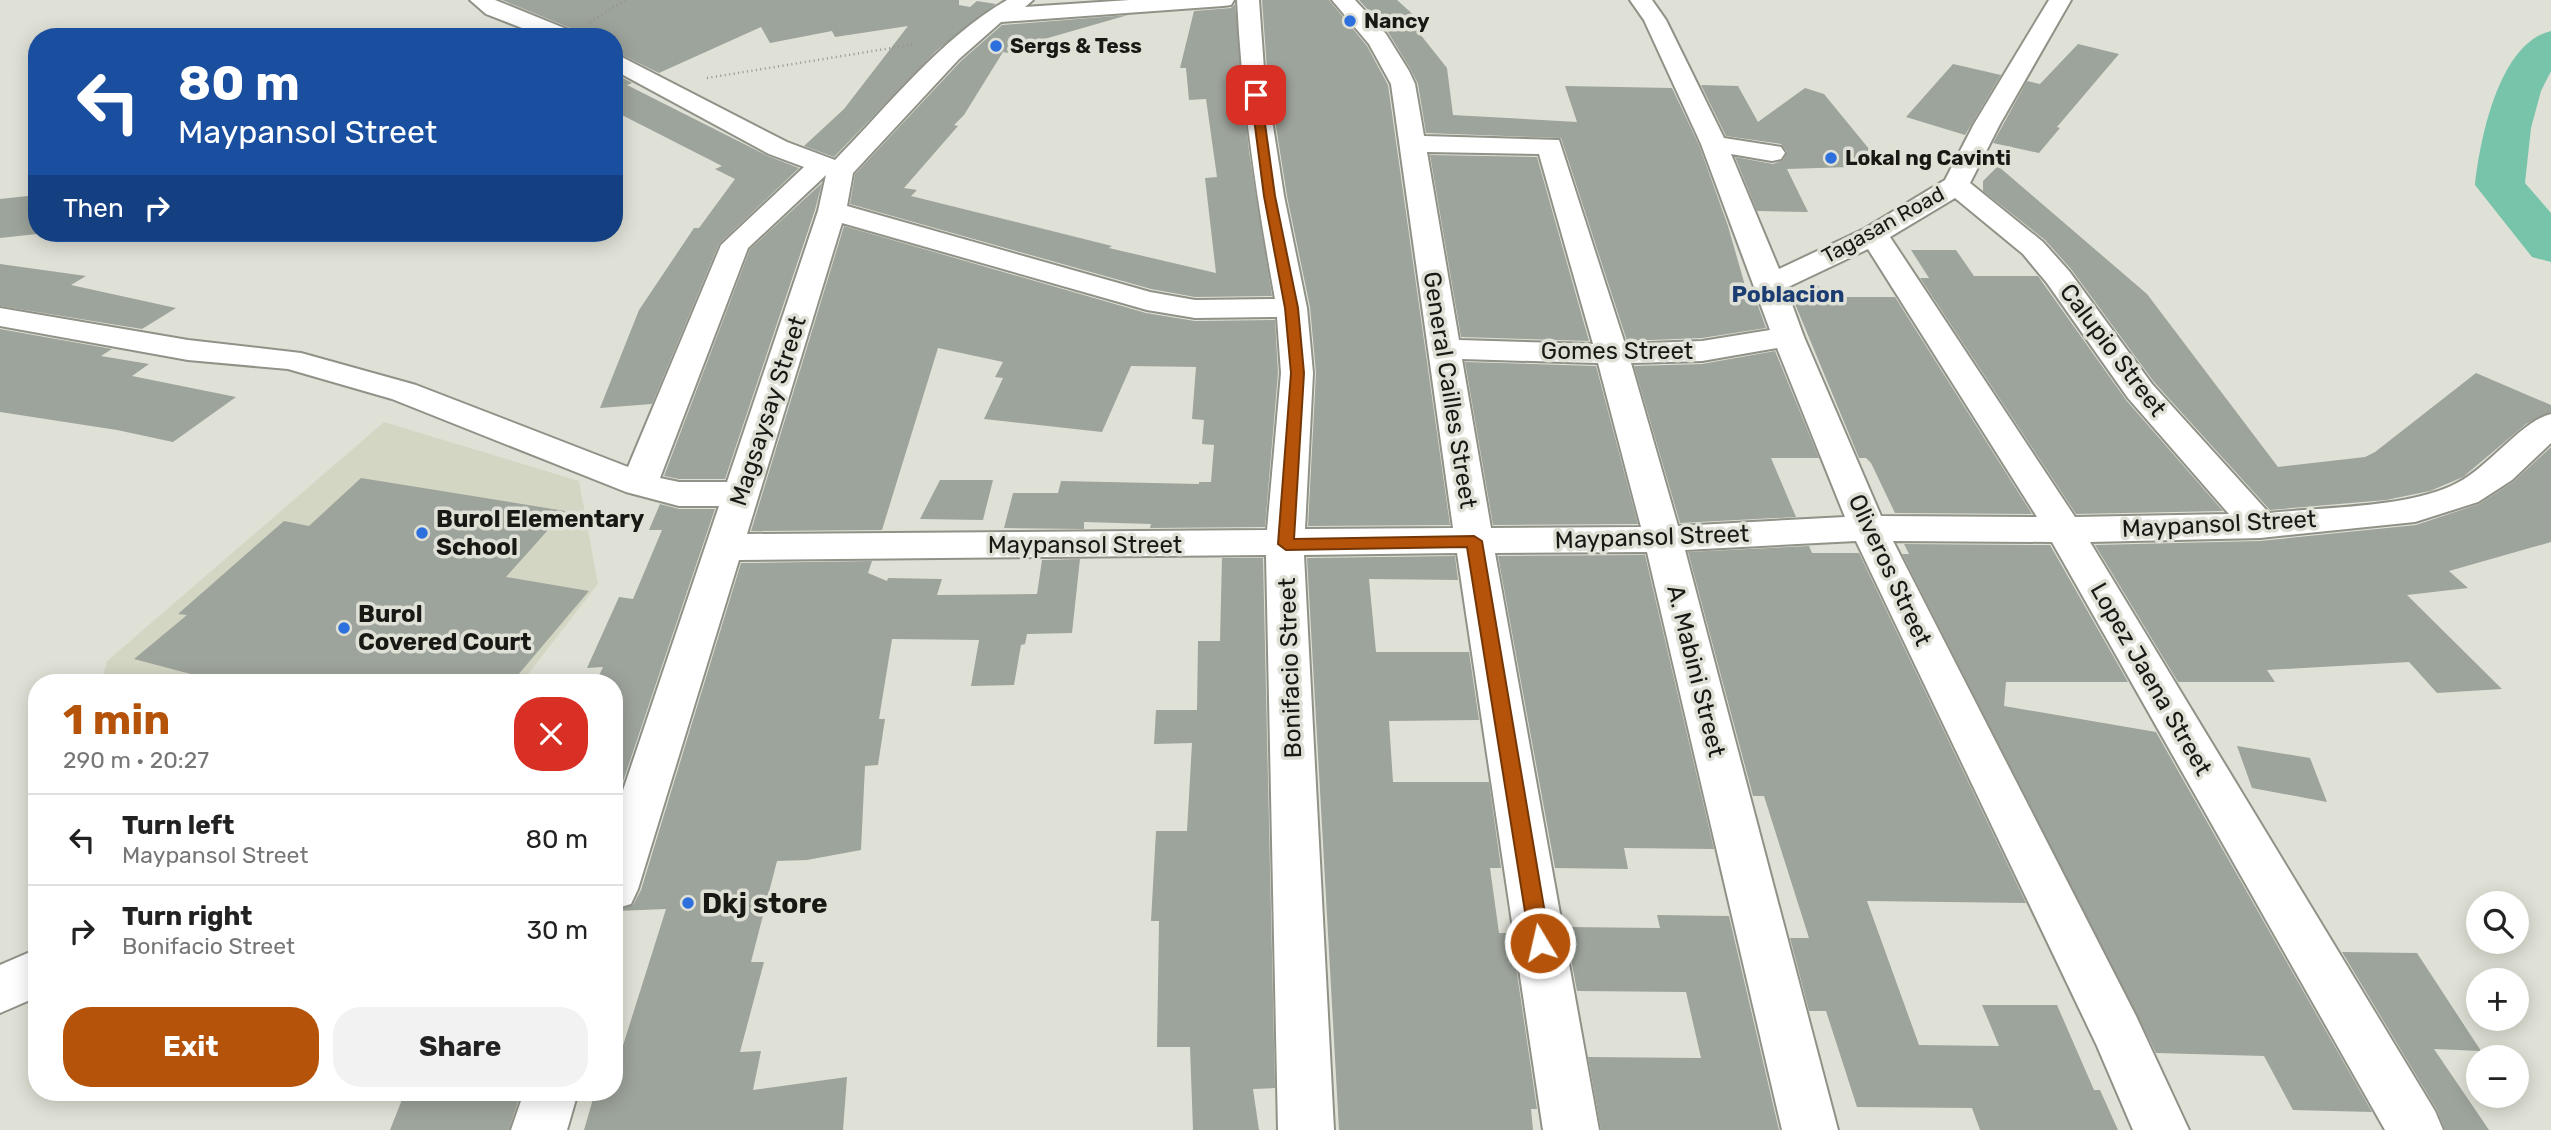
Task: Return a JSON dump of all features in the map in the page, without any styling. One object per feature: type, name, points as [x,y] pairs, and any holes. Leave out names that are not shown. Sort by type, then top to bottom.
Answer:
[{"type":"street","points":[[481,0],[494,9],[543,28]]},
{"type":"street","points":[[639,484],[735,245],[831,167],[996,17],[1223,0]]},
{"type":"street","name":"Bonifacio Street","points":[[1248,0],[1252,69],[1266,171],[1292,308],[1297,373],[1286,544],[1306,1130]]},
{"type":"street","name":"General Cailles Street","points":[[1343,0],[1375,33],[1392,58],[1403,85],[1474,541],[1571,1130]]},
{"type":"street","name":"Oliveros Street","points":[[1641,0],[1655,20],[1714,144],[1770,284],[1788,337],[1868,528],[2117,1033],[2161,1130]]},
{"type":"street","name":"Tagasan Road","points":[[1770,284],[1874,235],[1956,185],[1987,124],[2060,0]]},
{"type":"street","points":[[623,65],[767,143],[831,167]]},
{"type":"street","name":"A. Mabini Street","points":[[1413,144],[1550,146],[1612,354],[1663,539],[1810,1130]]},
{"type":"street","points":[[1714,144],[1772,153]]},
{"type":"street","name":"Magsaysay Street","points":[[623,861],[832,211],[831,167]]},
{"type":"street","name":"Calupio Street","points":[[1956,185],[2032,248],[2058,277],[2140,391],[2260,526]]},
{"type":"street","points":[[832,211],[1147,300],[1195,309],[1292,308]]},
{"type":"street","name":"Lopez Jaena Street","points":[[1874,235],[2064,530],[2415,1130]]},
{"type":"street","points":[[0,317],[188,350],[290,360],[404,392],[639,484],[679,494],[742,494]]},
{"type":"street","name":"Gomes Street","points":[[1445,349],[1612,354],[1702,351],[1788,337]]},
{"type":"street","name":"Maypansol Street","points":[[725,547],[1663,539],[1868,528],[2064,530],[2260,526],[2415,510],[2465,494],[2499,472],[2551,424]]},
{"type":"street","points":[[0,990],[28,976]]},
{"type":"street","points":[[539,1130],[548,1101]]},
{"type":"path","points":[[590,22],[625,0]]},
{"type":"path","points":[[661,85],[996,17]]},
{"type":"shaded area","name":"Burol Elementary School","points":[[384,422],[579,481],[598,584],[528,674],[103,674],[107,661]]},
{"type":"building","points":[[502,0],[959,0],[959,5],[970,7],[977,1],[996,4],[936,51],[834,157],[804,146],[844,109],[908,26],[835,37],[832,31],[770,43],[761,27],[659,73],[623,55],[623,28],[570,28]]},
{"type":"building","points":[[1262,0],[1329,0],[1367,46],[1388,85],[1450,525],[1308,526],[1316,373],[1310,307],[1287,196],[1267,69]]},
{"type":"building","points":[[1359,0],[1397,0],[1427,27],[1416,29],[1447,68],[1453,115],[1577,122],[1565,86],[1672,88],[1699,145],[1728,226],[1746,289],[1752,289],[1766,328],[1702,338],[1627,341],[1561,138],[1426,133],[1418,84],[1411,70],[1388,32]]},
{"type":"building","points":[[1235,4],[1249,151],[1272,296],[1195,297],[1151,289],[850,204],[855,174],[961,61],[1002,25],[1128,15],[1041,40],[1020,55],[1003,52],[964,115],[954,125],[958,126],[904,188],[917,190],[911,196],[1216,273],[1205,178],[1217,177],[1206,99],[1189,100],[1186,68],[1180,68],[1194,11],[1231,8]]},
{"type":"building","points":[[2078,44],[2119,54],[2057,127],[2060,128],[2039,153],[1993,143],[2027,81],[2040,84]]},
{"type":"building","points":[[1953,64],[2001,75],[1965,135],[1906,117]]},
{"type":"building","points":[[623,78],[632,83],[627,85],[768,156],[799,168],[719,244],[652,404],[600,408],[639,310],[694,228],[699,228],[735,179],[715,169],[722,166],[623,116]]},
{"type":"building","points":[[1701,85],[1738,86],[1758,122],[1805,88],[1824,94],[1883,166],[1787,169],[1808,212],[1757,211],[1735,157],[1773,164],[1783,160],[1787,152],[1781,144],[1726,136]]},
{"type":"building","points":[[1430,155],[1537,157],[1589,341],[1461,337]]},
{"type":"building","points":[[1998,166],[2147,294],[2278,467],[2365,457],[2476,373],[2551,405],[2551,412],[2526,424],[2463,477],[2430,491],[2386,500],[2270,510],[2154,382],[2071,269],[2045,240],[1983,191],[1983,181]]},
{"type":"building","points":[[822,183],[725,479],[679,479],[664,476],[750,249]]},
{"type":"building","points":[[28,196],[28,235],[0,238],[0,199]]},
{"type":"building","points":[[844,226],[1146,313],[1195,321],[1275,320],[1278,373],[1265,527],[1150,528],[1151,524],[1084,522],[1084,529],[1004,528],[1013,493],[1058,493],[1061,481],[1211,482],[1214,445],[1202,444],[1204,420],[1192,419],[1196,367],[1131,366],[1102,432],[984,419],[1003,378],[995,377],[1003,362],[938,348],[882,530],[751,531]]},
{"type":"building","points":[[1911,250],[1956,250],[1974,276],[2038,276],[2126,400],[2223,511],[2076,514],[1920,278],[1929,278]]},
{"type":"building","points":[[0,264],[86,276],[71,285],[176,308],[142,329],[0,306]]},
{"type":"building","points":[[1816,285],[1841,297],[1895,297],[2032,514],[1895,513],[1871,463],[1866,458],[1859,458],[1793,299]]},
{"type":"building","points":[[0,329],[112,349],[101,356],[149,364],[132,376],[236,397],[173,442],[117,430],[0,412]]},
{"type":"building","points":[[1775,351],[1819,458],[1771,458],[1796,517],[1680,523],[1634,366],[1702,364]]},
{"type":"building","points":[[1465,362],[1596,366],[1638,524],[1493,525]]},
{"type":"building","points":[[2551,447],[2551,542],[2449,571],[2468,588],[2407,595],[2502,689],[2437,693],[2409,662],[2267,670],[2275,682],[2178,682],[2095,545],[2260,541],[2416,525],[2479,504],[2513,482]]},
{"type":"building","name":"Burol Elementary School","points":[[361,478],[565,511],[506,577],[589,591],[519,674],[191,674],[134,659],[187,615],[178,614],[284,521],[309,526]]},
{"type":"building","points":[[940,480],[993,480],[983,520],[920,519]]},
{"type":"building","points":[[660,504],[679,509],[715,509],[623,781],[623,674],[600,674],[603,667],[587,668],[619,597],[633,599],[662,530],[649,530]]},
{"type":"building","points":[[1904,544],[2050,545],[2128,682],[2006,682],[2004,706],[2156,732],[2372,1112],[2293,1110],[2264,1056],[2156,1053],[1902,554],[1909,554]]},
{"type":"building","points":[[1809,546],[1812,553],[1859,553],[2026,903],[1867,901],[1919,1045],[1999,1046],[1982,1005],[2057,1005],[2094,1090],[2100,1090],[2118,1130],[1980,1130],[1972,1108],[1857,1107],[1826,1011],[1809,1011],[1790,938],[1809,938],[1764,796],[1753,796],[1688,552]]},
{"type":"building","points":[[1645,555],[1714,849],[1624,848],[1628,869],[1555,868],[1498,556]]},
{"type":"building","points":[[1455,556],[1458,580],[1369,579],[1376,652],[1469,652],[1479,720],[1389,721],[1393,782],[1489,782],[1501,868],[1490,868],[1499,933],[1511,933],[1537,1109],[1531,1109],[1533,1130],[1339,1130],[1307,558]]},
{"type":"building","points":[[1222,558],[1263,558],[1275,1088],[1253,1089],[1259,1130],[1193,1130],[1190,1047],[1157,1047],[1159,921],[1151,921],[1156,831],[1187,831],[1192,743],[1154,744],[1156,710],[1197,710],[1198,641],[1220,641]]},
{"type":"building","points":[[1080,559],[1072,633],[1027,634],[1025,644],[1021,645],[1014,685],[971,686],[979,640],[892,639],[879,719],[885,719],[878,765],[865,766],[861,850],[807,860],[777,861],[751,962],[764,962],[740,1052],[761,1051],[753,1090],[847,1077],[843,1130],[584,1130],[592,1101],[623,1101],[623,1045],[666,909],[623,911],[623,909],[633,905],[641,890],[741,563],[872,561],[868,573],[887,581],[888,578],[942,579],[937,595],[1037,594],[1042,560]]},
{"type":"building","points":[[2237,746],[2310,758],[2327,802],[2252,788]]},
{"type":"building","points":[[1657,915],[1729,916],[1779,1130],[1601,1130],[1588,1057],[1701,1058],[1686,992],[1577,991],[1565,927],[1660,928]]},
{"type":"building","points":[[2342,952],[2417,953],[2477,1045],[2466,1045],[2466,1050],[2434,1049],[2466,1096],[2466,1108],[2474,1108],[2489,1130],[2445,1130],[2437,1110]]},
{"type":"building","points":[[401,1101],[518,1101],[509,1130],[390,1130]]},
{"type":"waterway","points":[[2551,43],[2538,57],[2519,91],[2504,147],[2500,185],[2551,246]]},
{"type":"place","name":"Nancy","points":[[1350,21]]},
{"type":"place","name":"Sergs & Tess","points":[[996,46]]},
{"type":"place","name":"Lokal ng Cavinti","points":[[1831,158]]},
{"type":"place","name":"Burol Elementary School","points":[[422,533]]},
{"type":"place","name":"Burol Covered Court","points":[[344,628]]},
{"type":"place","name":"Dkj store","points":[[688,903]]},
{"type":"district","name":"Poblacion","points":[[1788,294]]},
{"type":"route","points":[[1256,95],[1270,196],[1292,308],[1297,373],[1286,544],[1474,541],[1540,943]]}]
